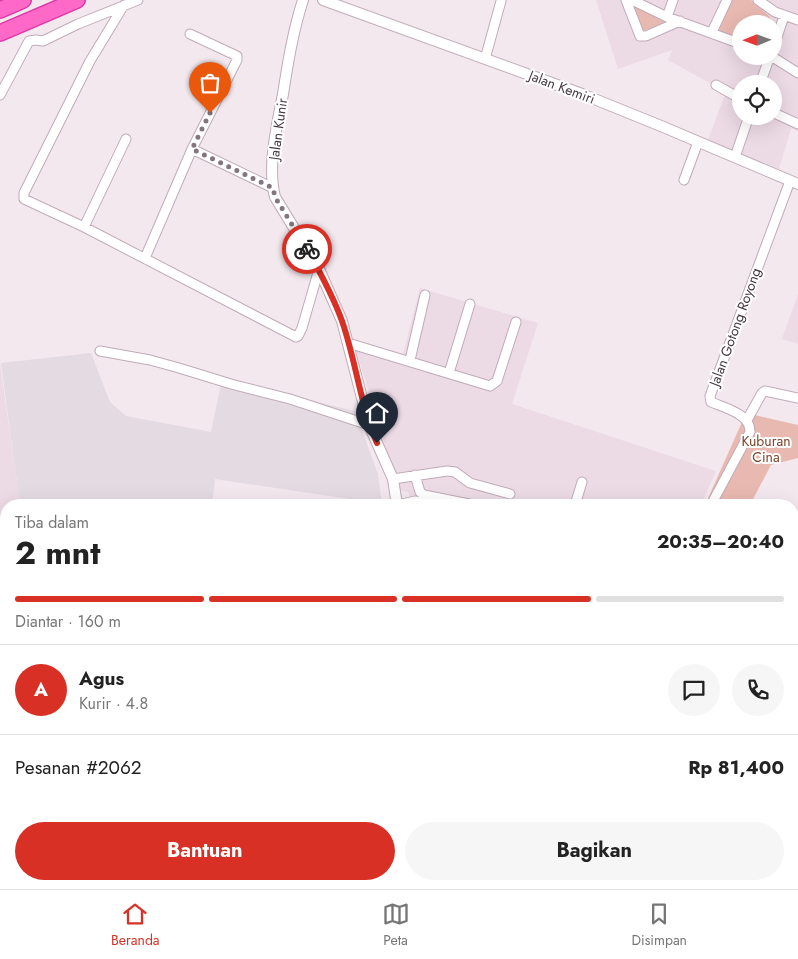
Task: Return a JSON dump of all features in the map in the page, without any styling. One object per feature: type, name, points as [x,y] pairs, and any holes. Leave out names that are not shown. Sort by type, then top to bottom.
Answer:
[{"type":"highway","points":[[0,10],[23,0]]},
{"type":"highway","points":[[0,33],[77,0]]},
{"type":"street","points":[[0,96],[29,41],[43,41],[78,24],[138,0]]},
{"type":"street","name":"Jalan Kunir","points":[[303,0],[292,38],[277,129],[272,175],[273,188],[275,197],[319,269],[342,321],[369,425],[393,478],[396,499]]},
{"type":"street","name":"Jalan Kemiri","points":[[323,0],[582,94],[794,183]]},
{"type":"street","points":[[626,0],[640,36],[646,36],[680,21]]},
{"type":"street","points":[[632,0],[667,16],[732,40]]},
{"type":"street","points":[[667,16],[673,0]]},
{"type":"street","points":[[712,32],[727,0]]},
{"type":"street","points":[[758,0],[766,7],[784,16],[798,20]]},
{"type":"street","points":[[485,59],[501,1]]},
{"type":"street","points":[[124,5],[90,61],[24,193],[26,200],[84,227],[296,337],[302,328],[319,269]]},
{"type":"street","points":[[782,22],[784,16]]},
{"type":"street","points":[[145,258],[192,149],[238,58],[190,34]]},
{"type":"street","points":[[782,63],[798,73]]},
{"type":"street","points":[[716,85],[732,93]]},
{"type":"street","points":[[782,117],[798,124]]},
{"type":"street","points":[[735,157],[746,125]]},
{"type":"street","points":[[84,227],[126,139]]},
{"type":"street","points":[[684,180],[698,142]]},
{"type":"street","points":[[192,149],[273,188]]},
{"type":"street","name":"Jalan Gotong Royong","points":[[747,420],[741,415],[711,402],[710,396],[794,183]]},
{"type":"street","points":[[410,360],[426,295]]},
{"type":"street","points":[[449,373],[470,304]]},
{"type":"street","points":[[348,343],[410,360],[484,385],[493,384],[497,381],[516,322]]},
{"type":"street","points":[[100,351],[150,360],[290,399],[369,425]]},
{"type":"street","points":[[714,499],[750,432],[747,420],[765,391],[798,398]]},
{"type":"street","points":[[393,478],[447,471],[454,472],[470,482],[510,494]]},
{"type":"street","points":[[415,475],[420,492],[424,495],[444,499]]},
{"type":"street","points":[[576,499],[582,482]]},
{"type":"street","points":[[0,554],[0,559]]},
{"type":"shaded area","points":[[596,0],[798,0],[798,131],[791,129],[779,169],[708,140],[726,92],[668,60],[672,50],[618,69]]},
{"type":"shaded area","points":[[420,288],[538,323],[512,404],[716,471],[704,499],[411,499],[408,492],[398,490],[357,353],[356,342],[403,354]]},
{"type":"shaded area","points":[[798,294],[798,344],[782,339]]},
{"type":"shaded area","points":[[91,353],[110,402],[126,416],[211,432],[222,379],[355,411],[378,474],[381,499],[349,499],[215,479],[213,499],[19,499],[1,363]]},
{"type":"shaded area","points":[[0,363],[19,499],[0,499]]},
{"type":"green space","points":[[729,0],[751,0],[768,15],[732,15],[732,39],[715,32]]},
{"type":"green space","points":[[629,5],[671,22],[639,32]]},
{"type":"green space","name":"Kuburan Cina","points":[[746,413],[798,425],[798,458],[771,465],[753,499],[708,499]]},
{"type":"way so far","points":[[210,113],[192,149],[273,188],[275,197],[307,249]]},
{"type":"route","points":[[307,249],[319,269],[342,321],[369,425],[377,443]]}]
